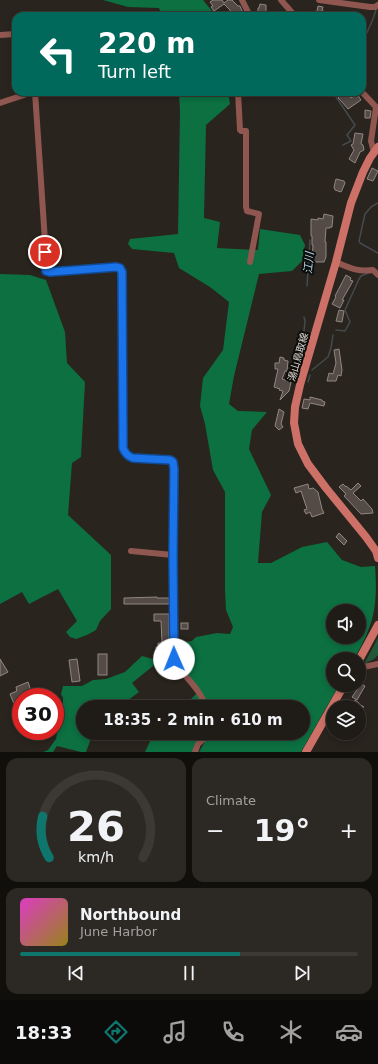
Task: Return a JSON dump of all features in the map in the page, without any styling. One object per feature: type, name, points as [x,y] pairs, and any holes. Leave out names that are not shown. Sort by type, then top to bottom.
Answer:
[{"type":"main road","name":"湯山鳥取線","points":[[376,150],[362,172],[355,191],[299,392],[294,416],[298,444],[308,464],[366,536],[378,558]]},
{"type":"main road","points":[[363,652],[378,625]]},
{"type":"main road","points":[[306,752],[340,692]]},
{"type":"street","points":[[242,0],[248,12]]},
{"type":"street","points":[[281,0],[292,12]]},
{"type":"street","points":[[319,0],[370,7],[375,7],[378,5]]},
{"type":"street","points":[[0,35],[12,34]]},
{"type":"street","points":[[0,103],[22,96]]},
{"type":"street","points":[[34,96],[46,271],[50,272],[116,267],[120,268],[122,272],[123,448],[129,457],[170,460],[173,462],[174,659],[176,664],[204,700]]},
{"type":"street","points":[[238,96],[240,130],[246,131],[246,207],[247,211],[258,214],[250,262]]},
{"type":"street","points":[[366,96],[377,107],[371,141],[376,150]]},
{"type":"street","points":[[336,262],[356,270],[373,270],[378,275]]},
{"type":"street","points":[[131,551],[173,555]]},
{"type":"street","points":[[366,667],[378,664]]},
{"type":"street","points":[[195,752],[198,744],[202,740]]},
{"type":"green space","points":[[103,0],[203,0],[213,12],[160,12],[159,8],[128,7]]},
{"type":"green space","points":[[179,96],[229,96],[230,104],[206,125],[204,218],[220,222],[217,248],[258,250],[260,229],[300,235],[305,245],[302,261],[292,271],[259,274],[234,376],[229,404],[238,411],[267,412],[252,430],[249,449],[271,495],[262,512],[258,563],[271,563],[302,547],[327,542],[342,560],[361,567],[375,566],[375,604],[366,636],[366,604],[326,604],[326,644],[362,644],[358,652],[326,652],[326,692],[335,692],[330,700],[326,700],[326,708],[310,736],[310,700],[203,700],[177,662],[176,643],[192,641],[196,637],[217,633],[230,634],[233,627],[226,610],[225,492],[213,470],[205,424],[200,406],[203,378],[223,350],[229,302],[210,287],[179,268],[174,253],[132,249],[128,244],[130,239],[178,234]]},
{"type":"green space","points":[[0,274],[30,275],[46,280],[65,332],[67,363],[85,382],[81,457],[72,463],[68,515],[111,555],[111,609],[100,621],[96,630],[76,639],[70,637],[66,632],[77,621],[58,589],[29,604],[22,592],[0,604]]},
{"type":"green space","points":[[378,638],[378,655],[366,663],[366,660]]},
{"type":"green space","points":[[142,656],[158,662],[132,683],[139,692],[128,700],[76,700],[76,740],[90,740],[86,752],[57,746],[53,752],[43,752],[48,750],[55,740],[64,740],[63,686],[82,686],[93,680],[106,679],[125,672]]},
{"type":"green space","points":[[196,694],[201,700],[190,700]]},
{"type":"green space","points":[[151,740],[201,740],[194,752],[145,752]]},
{"type":"green space","points":[[206,740],[308,740],[301,752],[199,752]]},
{"type":"building","points":[[213,0],[222,0],[224,3],[228,0],[232,0],[240,6],[243,12],[230,12],[224,4],[214,11],[210,2]]},
{"type":"building","points":[[260,4],[266,5],[266,12],[258,12]]},
{"type":"building","points":[[318,6],[323,7],[322,11],[327,12],[317,12]]},
{"type":"building","points":[[340,96],[349,96],[351,98],[358,96],[361,100],[348,109],[338,98]]},
{"type":"building","points":[[365,110],[371,111],[370,118],[365,118]]},
{"type":"building","points":[[355,133],[363,134],[361,144],[363,145],[364,150],[360,152],[355,163],[349,159],[354,150],[351,145],[353,144]]},
{"type":"building","points":[[372,168],[378,171],[373,181],[367,179]]},
{"type":"building","points":[[336,179],[344,181],[345,183],[341,192],[335,190],[334,187]]},
{"type":"building","points":[[324,214],[333,216],[332,227],[326,228],[326,257],[324,262],[312,262],[313,245],[311,236],[311,219],[323,219]]},
{"type":"building","points":[[346,275],[353,281],[342,300],[344,300],[340,308],[332,304]]},
{"type":"building","points":[[339,310],[344,311],[342,322],[336,321]]},
{"type":"building","points":[[339,349],[342,370],[341,376],[338,375],[336,381],[327,381],[329,373],[333,374],[336,363],[334,350]]},
{"type":"building","points":[[280,357],[288,361],[287,371],[285,371],[282,379],[291,382],[289,391],[280,400],[283,391],[274,387],[278,369],[275,369],[275,363],[279,363]]},
{"type":"building","points":[[310,397],[322,400],[325,402],[324,406],[310,403],[308,409],[302,408],[304,399],[310,400]]},
{"type":"building","points":[[279,409],[284,412],[281,424],[283,427],[279,430],[275,426]]},
{"type":"building","points":[[358,483],[361,486],[353,493],[361,501],[363,499],[372,509],[373,513],[361,514],[344,496],[346,494],[339,487],[343,484],[351,490]]},
{"type":"building","points":[[308,484],[309,489],[313,488],[318,492],[324,513],[312,517],[310,512],[306,514],[304,510],[307,509],[301,491],[296,493],[294,488]]},
{"type":"building","points":[[339,533],[347,541],[344,545],[336,537]]},
{"type":"building","points":[[124,598],[169,598],[169,604],[124,604]]},
{"type":"building","points":[[154,614],[169,614],[169,655],[156,656],[156,647],[158,647],[158,643],[162,642],[161,621],[154,621]]},
{"type":"building","points":[[181,623],[188,623],[188,629],[181,629]]},
{"type":"building","points":[[98,654],[107,654],[107,675],[98,675]]},
{"type":"building","points":[[0,659],[8,672],[0,676]]},
{"type":"building","points":[[77,659],[80,681],[72,682],[69,660]]},
{"type":"building","points":[[28,682],[30,688],[16,688]]},
{"type":"building","points":[[355,692],[362,692],[357,700],[352,697]]},
{"type":"waterway","name":"江川","points":[[366,35],[376,10]]},
{"type":"waterway","name":"江川","points":[[337,96],[336,97],[355,125],[347,135],[351,141],[343,145]]},
{"type":"waterway","points":[[378,203],[371,207],[365,214],[359,241],[378,253]]},
{"type":"waterway","name":"江川","points":[[307,286],[310,240]]},
{"type":"waterway","points":[[336,330],[345,331],[350,322],[345,310],[359,279],[361,276],[368,273]]},
{"type":"waterway","name":"江川","points":[[302,350],[305,321],[304,317]]},
{"type":"waterway","points":[[312,370],[328,357],[333,335]]},
{"type":"waterway","points":[[308,382],[310,375]]},
{"type":"route","points":[[45,252],[46,271],[50,272],[116,267],[120,268],[122,272],[123,448],[129,457],[170,460],[173,462],[174,469],[174,659]]}]
